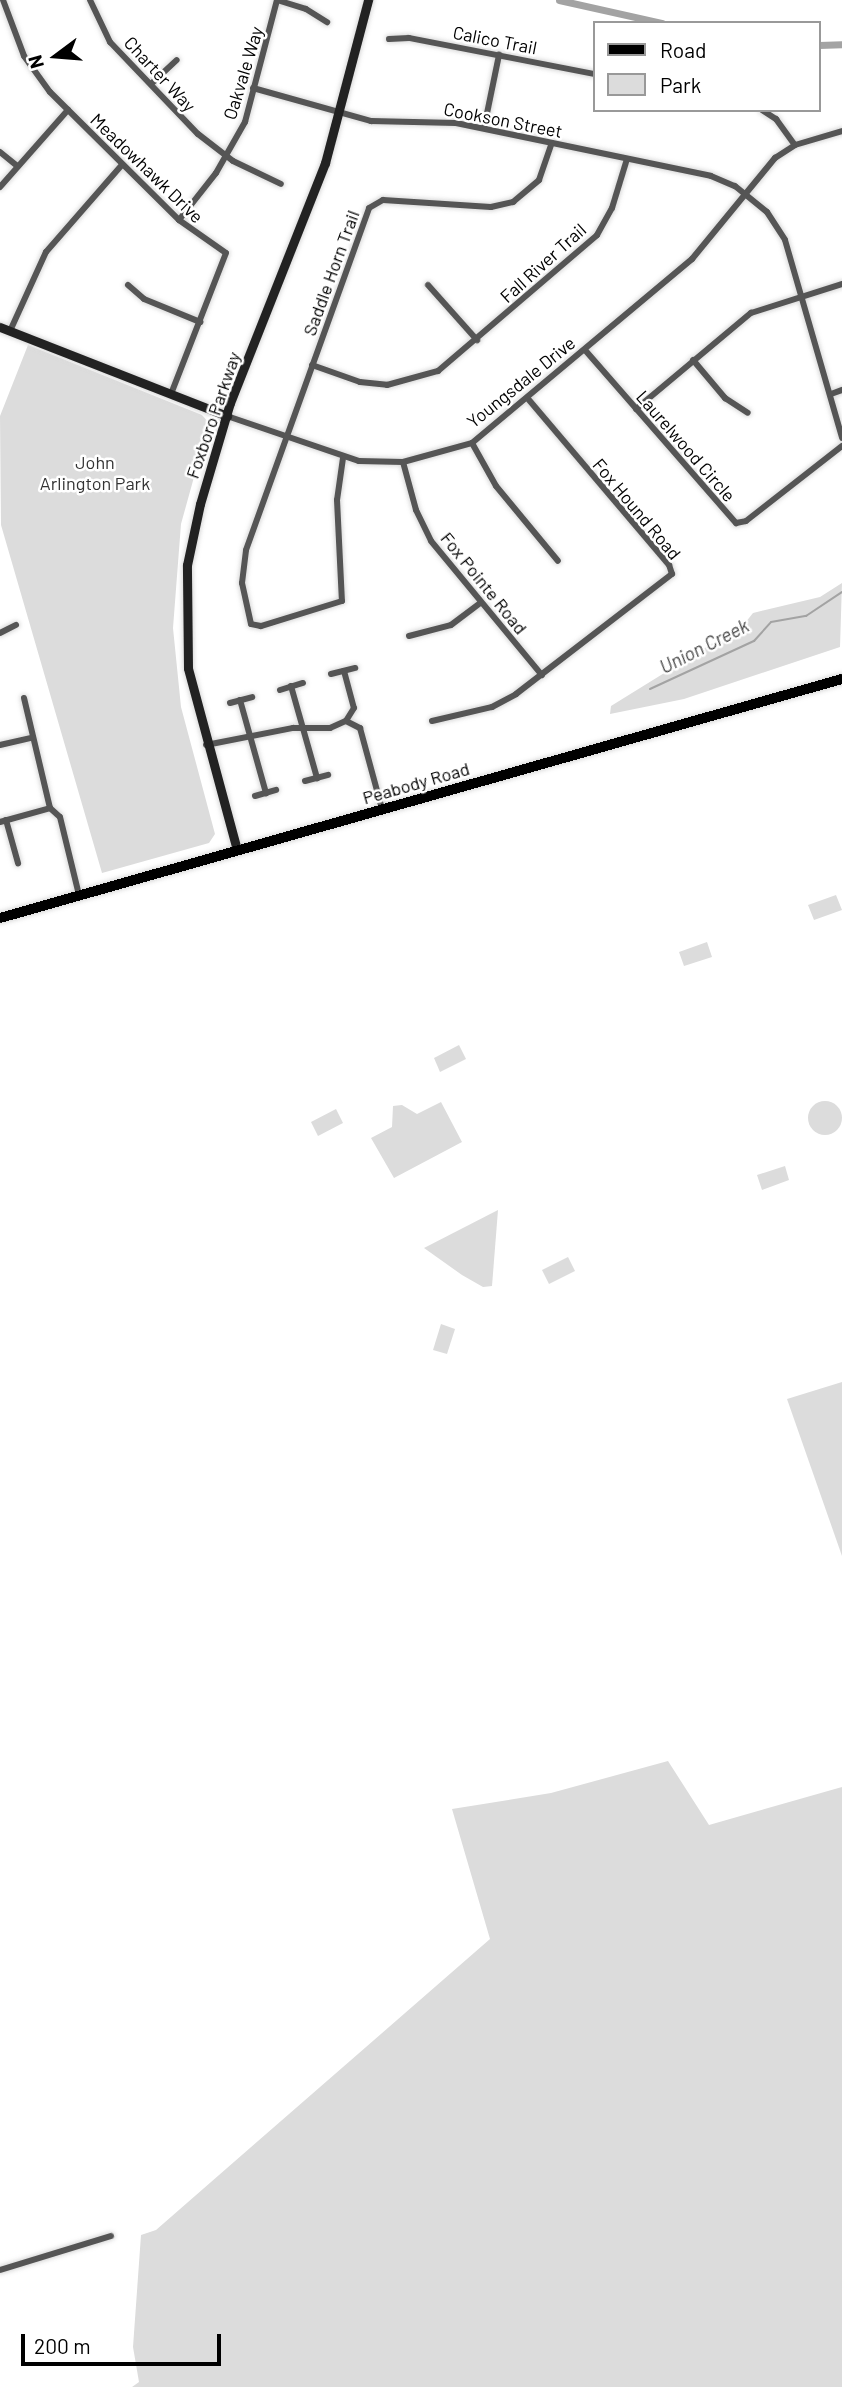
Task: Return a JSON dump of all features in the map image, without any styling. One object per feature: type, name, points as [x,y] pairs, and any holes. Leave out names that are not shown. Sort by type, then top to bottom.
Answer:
[{"type":"main road","name":"Foxboro Parkway","points":[[237,850],[206,745],[188,668],[187,565],[200,503],[228,416],[303,226],[340,112],[368,0]]},
{"type":"main road","name":"Youngsdale Drive","points":[[5,329],[228,416]]},
{"type":"main road","name":"Peabody Road","points":[[0,918],[842,679]]},
{"type":"street","name":"Meadowhawk Drive","points":[[3,0],[24,56],[68,110],[121,166],[179,220],[227,256],[171,394]]},
{"type":"street","name":"Charter Way","points":[[90,0],[105,35],[198,134],[226,156],[281,184]]},
{"type":"street","points":[[277,0],[306,9],[327,22]]},
{"type":"street","name":"Oakvale Way","points":[[179,220],[226,156],[245,122],[277,0]]},
{"type":"street","name":"Calico Trail","points":[[389,40],[409,38],[594,74]]},
{"type":"street","points":[[484,128],[499,55]]},
{"type":"street","points":[[150,84],[177,60]]},
{"type":"street","name":"Cookson Street","points":[[253,88],[387,123],[442,120],[484,128],[710,176],[745,192]]},
{"type":"street","points":[[0,187],[68,110]]},
{"type":"street","points":[[765,112],[776,119],[795,145],[842,131]]},
{"type":"street","name":"Saddle Horn Trail","points":[[342,458],[337,500],[342,601],[253,625],[244,603],[243,568],[285,437],[373,203],[491,206],[513,202],[539,180],[552,143]]},
{"type":"street","name":"Youngsdale Drive","points":[[228,416],[342,458],[403,463],[471,443],[528,399],[705,247],[745,192],[775,158],[795,145]]},
{"type":"street","points":[[0,152],[17,166]]},
{"type":"street","name":"Fall River Trail","points":[[312,365],[360,382],[400,384],[438,371],[597,234],[612,208],[627,159]]},
{"type":"street","points":[[5,329],[46,252],[121,166]]},
{"type":"street","points":[[745,192],[779,228],[803,296],[842,438]]},
{"type":"street","points":[[636,409],[751,313],[842,284]]},
{"type":"street","points":[[128,285],[144,299],[200,322]]},
{"type":"street","points":[[428,285],[477,340]]},
{"type":"street","name":"Laurelwood Circle","points":[[585,350],[738,523],[842,446]]},
{"type":"street","points":[[693,360],[725,398],[748,413]]},
{"type":"street","points":[[831,394],[842,390]]},
{"type":"street","name":"Fox Hound Road","points":[[528,399],[672,571],[660,587],[542,675]]},
{"type":"street","points":[[471,443],[496,486],[558,561]]},
{"type":"street","name":"Fox Pointe Road","points":[[403,463],[416,510],[431,541],[542,675]]},
{"type":"street","points":[[409,636],[441,629],[480,603]]},
{"type":"street","points":[[0,633],[16,625]]},
{"type":"street","points":[[331,674],[355,668]]},
{"type":"street","points":[[206,745],[233,736],[250,738],[303,728],[330,728],[346,721],[354,708],[344,671]]},
{"type":"street","points":[[432,720],[492,707],[542,675]]},
{"type":"street","points":[[280,690],[303,683]]},
{"type":"street","points":[[291,687],[317,778]]},
{"type":"street","points":[[230,703],[252,697]]},
{"type":"street","points":[[24,698],[34,731],[31,738],[50,808],[60,817],[79,894]]},
{"type":"street","points":[[240,700],[266,793]]},
{"type":"street","points":[[346,721],[360,728],[382,809]]},
{"type":"street","points":[[0,745],[31,738]]},
{"type":"street","points":[[305,781],[328,775]]},
{"type":"street","points":[[255,796],[276,790]]},
{"type":"street","points":[[18,863],[3,821],[50,808]]},
{"type":"street","points":[[0,2270],[111,2236]]},
{"type":"green space","name":"John Arlington Park","points":[[28,345],[202,415],[209,423],[181,524],[173,628],[181,707],[215,834],[209,843],[102,873],[1,525],[0,416]]},
{"type":"green space","points":[[842,583],[840,647],[684,699],[610,714],[611,706],[745,623],[753,613],[820,597]]},
{"type":"green space","points":[[836,895],[842,910],[814,920],[808,905]]},
{"type":"green space","points":[[707,942],[712,957],[684,966],[679,952]]},
{"type":"green space","points":[[459,1045],[466,1059],[440,1072],[434,1058]]},
{"type":"green space","points":[[825,1101],[837,1106],[842,1118],[837,1130],[825,1135],[813,1130],[808,1118],[813,1106]]},
{"type":"green space","points":[[441,1102],[462,1142],[394,1178],[371,1138],[392,1127],[393,1106],[402,1105],[417,1114]]},
{"type":"green space","points":[[336,1109],[343,1123],[318,1136],[311,1122]]},
{"type":"green space","points":[[785,1166],[789,1180],[762,1190],[757,1175]]},
{"type":"green space","points":[[498,1210],[492,1286],[483,1287],[424,1248]]},
{"type":"green space","points":[[568,1257],[575,1271],[549,1284],[542,1270]]},
{"type":"green space","points":[[441,1324],[455,1329],[447,1354],[433,1350]]},
{"type":"green space","points":[[842,1382],[842,1556],[787,1399]]},
{"type":"green space","points":[[668,1761],[709,1825],[842,1787],[842,2387],[132,2387],[139,2382],[133,2347],[141,2235],[156,2230],[490,1939],[452,1809],[551,1793]]},
{"type":"waterway","points":[[559,0],[653,21]]},
{"type":"waterway","points":[[821,45],[842,44]]},
{"type":"waterway","name":"Union Creek","points":[[650,689],[754,641],[771,622],[806,616],[842,592]]}]
